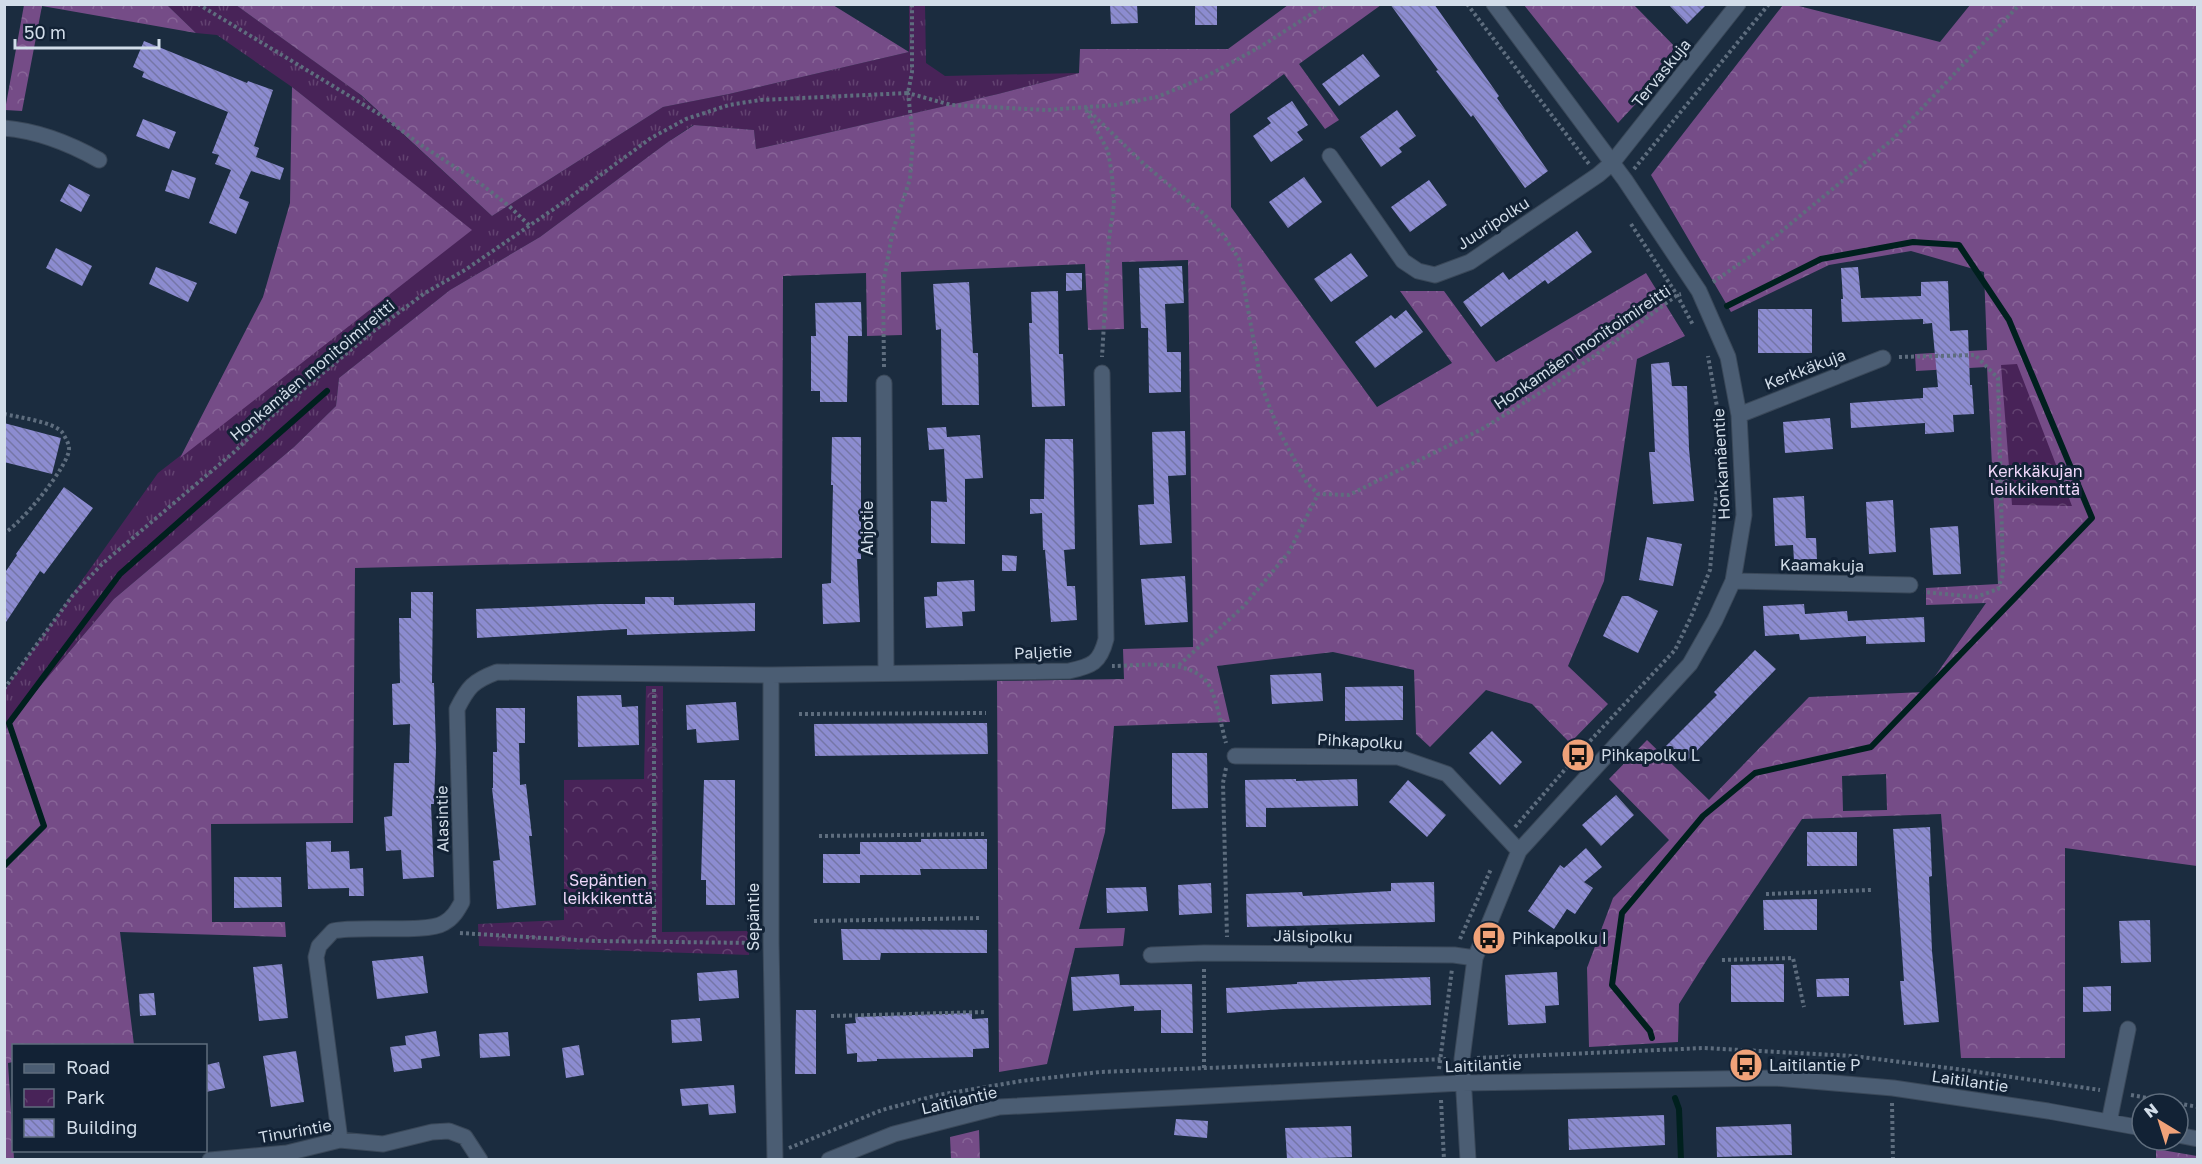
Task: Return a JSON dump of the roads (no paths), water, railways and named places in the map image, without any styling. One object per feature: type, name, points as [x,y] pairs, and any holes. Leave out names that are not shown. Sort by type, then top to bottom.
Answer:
[{"type":"street","name":"Honkamäentie","points":[[1468,1160],[1462,1059],[1475,958],[1519,851],[1690,664],[1715,620],[1733,581],[1744,515],[1739,415],[1728,357],[1699,291],[1625,180],[1494,4]]},
{"type":"street","name":"Tervaskuja","points":[[1612,163],[1738,4]]},
{"type":"street","points":[[4,128],[48,136],[72,145],[99,160]]},
{"type":"street","name":"Juuripolku","points":[[1330,156],[1403,261],[1418,271],[1436,275],[1470,262],[1598,175],[1612,163]]},
{"type":"street","name":"Kerkkäkuja","points":[[1739,415],[1883,358]]},
{"type":"street","name":"Paljetie","points":[[771,675],[1069,671],[1090,666],[1102,653],[1106,639],[1102,373]]},
{"type":"street","name":"Ahjotie","points":[[884,383],[886,672]]},
{"type":"street","name":"Kaamakuja","points":[[1733,581],[1910,585]]},
{"type":"street","name":"Alasintie","points":[[340,1140],[316,957],[319,946],[333,931],[342,929],[442,925],[455,914],[462,902],[458,709],[467,690],[478,679],[497,672],[771,675]]},
{"type":"street","name":"Sepäntie","points":[[771,675],[771,943],[775,1160]]},
{"type":"street","name":"Pihkapolku","points":[[1235,756],[1398,757],[1447,774],[1519,851]]},
{"type":"street","name":"Jälsipolku","points":[[1151,955],[1204,953],[1454,955],[1475,958]]},
{"type":"street","points":[[2109,1122],[2128,1029]]},
{"type":"street","name":"Laitilantie","points":[[829,1160],[894,1134],[999,1107],[1462,1083],[1775,1078],[1893,1088],[2130,1126]]},
{"type":"street","name":"Tinurintie","points":[[210,1160],[287,1153],[340,1140],[383,1144],[432,1132],[449,1131],[465,1137],[480,1160]]},
{"type":"waterway","points":[[1652,1038],[1650,1031],[1612,985],[1622,913],[1703,816],[1755,773],[1871,747],[2092,518],[2009,320],[1959,245],[1913,242],[1821,259],[1727,306]]},
{"type":"waterway","points":[[4,866],[44,826],[9,723],[120,574],[327,391]]},
{"type":"waterway","points":[[1675,1098],[1679,1109],[1681,1160]]},
{"type":"place","name":"Pihkapolku L","points":[[1578,755]]},
{"type":"place","name":"Pihkapolku I","points":[[1489,938]]},
{"type":"place","name":"Laitilantie P","points":[[1746,1065]]},
{"type":"park label","name":"Kerkkäkujan leikkikenttä","points":[[2035,480]]},
{"type":"park label","name":"Sepäntien leikkikenttä","points":[[608,889]]}]
